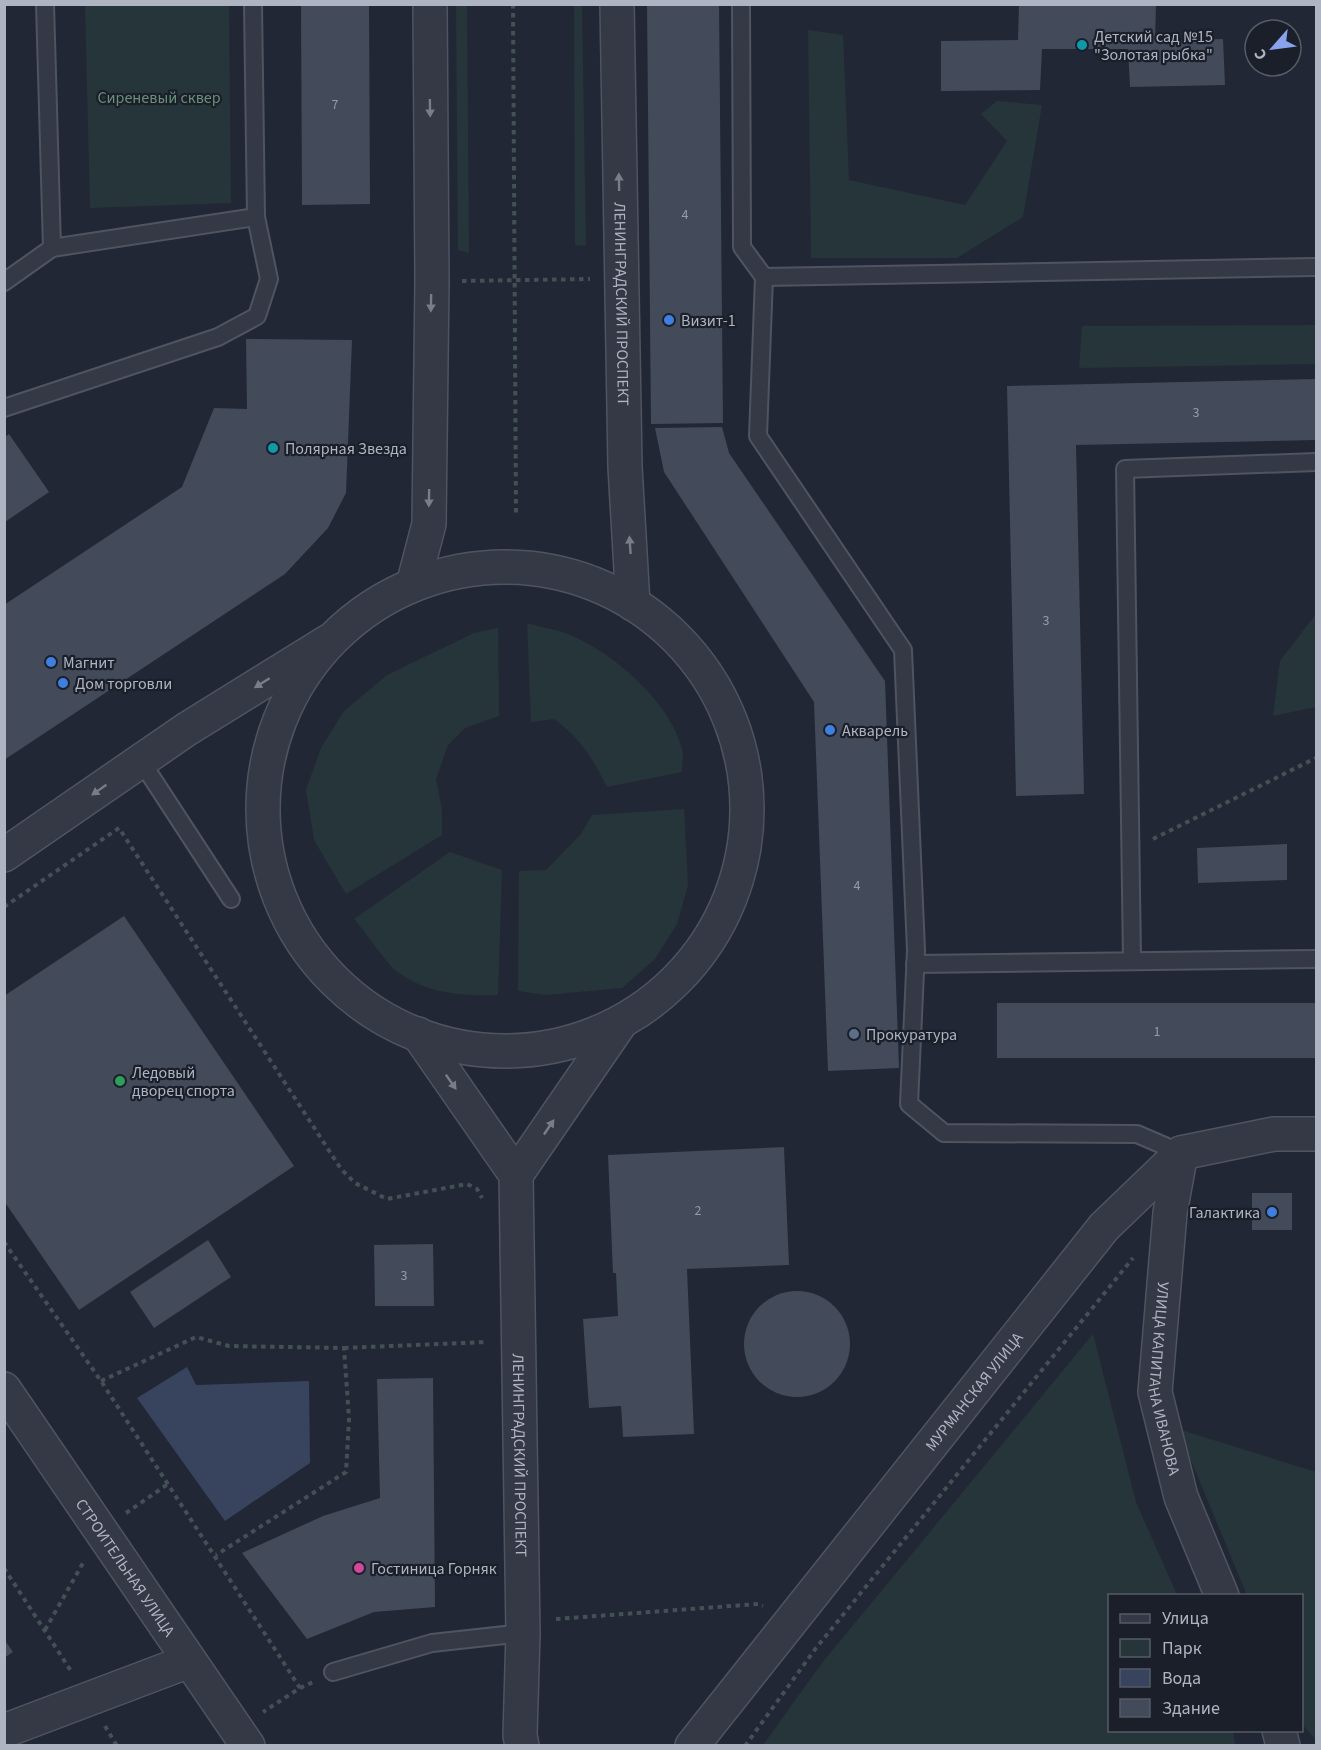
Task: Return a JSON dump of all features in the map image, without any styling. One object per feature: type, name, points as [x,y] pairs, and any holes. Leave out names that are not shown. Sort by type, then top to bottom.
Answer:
[{"type":"street","points":[[413,585],[429,524],[432,282],[429,4]]},
{"type":"street","name":"ЛЕНИНГРАДСКИЙ ПРОСПЕКТ","points":[[616,4],[625,468],[633,604]]},
{"type":"street","points":[[4,855],[188,729],[329,641],[370,608],[413,585],[464,569],[513,567],[589,581],[613,591],[655,618],[692,653],[707,673],[731,718],[739,742],[748,793],[747,835],[741,868],[711,938],[681,978],[655,1000],[619,1025],[546,1050],[473,1049],[398,1028],[356,1001],[319,965],[292,924],[272,876],[263,826],[264,776],[269,751],[288,702],[329,641]]},
{"type":"street","points":[[418,1034],[516,1175],[619,1025]]},
{"type":"street","points":[[1181,1153],[1274,1134],[1317,1134]]},
{"type":"street","name":"УЛИЦА КАПИТАНА ИВАНОВА","points":[[1181,1153],[1170,1213],[1155,1392],[1180,1497],[1221,1594]]},
{"type":"street","name":"МУРМАНСКАЯ УЛИЦА","points":[[692,1746],[1104,1227],[1181,1153]]},
{"type":"street","name":"ЛЕНИНГРАДСКИЙ ПРОСПЕКТ","points":[[516,1175],[523,1633],[518,1742]]},
{"type":"street","name":"СТРОИТЕЛЬНАЯ УЛИЦА","points":[[4,1389],[242,1737]]},
{"type":"street","points":[[4,1731],[189,1661]]},
{"type":"lane","points":[[45,4],[52,248]]},
{"type":"lane","points":[[4,408],[218,337],[257,316],[268,279],[256,217],[253,4]]},
{"type":"lane","points":[[741,4],[742,247],[764,277],[758,436],[903,650],[915,964],[909,1104],[944,1133],[1137,1134],[1181,1153]]},
{"type":"lane","points":[[4,282],[52,248],[256,217]]},
{"type":"lane","points":[[764,277],[1317,267]]},
{"type":"lane","points":[[1132,960],[1125,470],[1317,462]]},
{"type":"lane","points":[[141,761],[231,899]]},
{"type":"lane","points":[[915,964],[1317,959]]},
{"type":"lane","points":[[333,1672],[432,1643],[523,1633]]},
{"type":"path","points":[[513,4],[516,514]]},
{"type":"path","points":[[432,282],[621,279]]},
{"type":"path","points":[[1130,850],[1317,758]]},
{"type":"path","points":[[4,907],[119,828],[348,1176],[355,1183],[387,1199],[467,1184],[477,1189],[484,1201]]},
{"type":"path","points":[[4,1242],[216,1555],[300,1688],[242,1737]]},
{"type":"path","points":[[745,1746],[823,1639],[1135,1256]]},
{"type":"path","points":[[488,1330],[488,1354]]},
{"type":"path","points":[[100,1381],[196,1337],[229,1346],[344,1348],[488,1342]]},
{"type":"path","points":[[216,1555],[346,1472],[350,1419],[344,1348]]},
{"type":"path","points":[[4,1568],[117,1746]]},
{"type":"path","points":[[555,1619],[758,1604],[795,1618],[823,1639]]},
{"type":"green space","name":"Сиреневый сквер","points":[[85,5],[229,5],[231,203],[90,208]]},
{"type":"green space","points":[[456,5],[467,5],[469,253],[458,250]]},
{"type":"green space","points":[[574,5],[582,5],[586,246],[575,245]]},
{"type":"green space","points":[[808,30],[843,35],[849,180],[965,205],[1007,141],[981,114],[997,101],[1042,105],[1023,217],[957,258],[811,258]]},
{"type":"green space","points":[[1316,325],[1316,364],[1079,368],[1082,326]]},
{"type":"green space","points":[[1316,614],[1316,707],[1273,716],[1280,661]]},
{"type":"green space","points":[[527,623],[563,632],[585,642],[637,680],[665,713],[675,731],[683,752],[682,772],[607,787],[585,749],[563,726],[554,719],[531,722]]},
{"type":"green space","points":[[498,628],[499,716],[465,728],[448,745],[436,779],[442,810],[442,835],[346,894],[314,840],[306,790],[321,748],[344,711],[387,675],[474,633]]},
{"type":"green space","points":[[684,809],[688,885],[677,924],[655,959],[622,988],[546,995],[518,991],[519,871],[546,870],[581,834],[592,815]]},
{"type":"green space","points":[[450,852],[502,870],[498,995],[446,992],[410,980],[388,962],[354,919]]},
{"type":"green space","points":[[1093,1334],[1136,1502],[1177,1594],[1108,1594],[1108,1732],[1233,1732],[1235,1745],[763,1745],[822,1663]]},
{"type":"green space","points":[[1178,1429],[1316,1472],[1316,1740],[1303,1725],[1303,1594],[1247,1594]]},
{"type":"water","points":[[187,1367],[196,1385],[309,1381],[310,1463],[225,1521],[137,1398]]},
{"type":"building","points":[[301,4],[369,4],[370,204],[302,205]]},
{"type":"building","points":[[647,4],[719,4],[723,423],[651,424]]},
{"type":"building","name":"Детский сад №15 \"Золотая рыбка\"","points":[[1019,4],[1156,4],[1155,41],[1223,39],[1225,85],[1130,87],[1128,49],[1042,49],[1040,90],[941,91],[941,41],[1018,40]]},
{"type":"building","points":[[246,339],[352,340],[346,493],[328,528],[285,574],[4,760],[4,605],[182,487],[214,408],[247,409]]},
{"type":"building","points":[[1316,379],[1316,440],[1076,445],[1084,794],[1016,796],[1007,386]]},
{"type":"building","points":[[722,427],[729,453],[885,681],[899,1068],[828,1071],[814,702],[664,472],[655,428]]},
{"type":"building","points":[[9,434],[49,492],[5,522],[5,437]]},
{"type":"building","points":[[1287,844],[1287,880],[1198,883],[1197,848]]},
{"type":"building","name":"Ледовый дворец спорта","points":[[124,916],[294,1166],[79,1310],[4,1201],[4,996]]},
{"type":"building","points":[[997,1003],[1316,1003],[1316,1058],[997,1058]]},
{"type":"building","points":[[784,1147],[789,1265],[687,1269],[694,1434],[623,1437],[621,1406],[589,1408],[583,1319],[618,1316],[616,1273],[613,1273],[608,1155]]},
{"type":"building","name":"Галактика","points":[[1252,1193],[1292,1193],[1292,1230],[1252,1230]]},
{"type":"building","points":[[208,1240],[231,1277],[154,1328],[130,1292]]},
{"type":"building","points":[[433,1244],[434,1306],[375,1306],[374,1245]]},
{"type":"building","points":[[797,1291],[817,1295],[834,1307],[846,1324],[850,1344],[846,1364],[834,1381],[817,1393],[797,1397],[777,1393],[760,1381],[748,1364],[744,1344],[748,1324],[760,1307],[777,1295]]},
{"type":"building","points":[[433,1378],[435,1607],[374,1612],[307,1639],[242,1553],[323,1516],[380,1498],[377,1379]]},
{"type":"building","points":[[4,1639],[13,1652],[4,1658]]},
{"type":"place","name":"Детский сад №15 \"Золотая рыбка\"","points":[[1082,45]]},
{"type":"place","name":"Визит-1","points":[[669,320]]},
{"type":"place","name":"Полярная Звезда","points":[[273,448]]},
{"type":"place","name":"Магнит","points":[[51,662]]},
{"type":"place","name":"Дом торговли","points":[[63,683]]},
{"type":"place","name":"Акварель","points":[[830,730]]},
{"type":"place","name":"Прокуратура","points":[[854,1034]]},
{"type":"place","name":"Ледовый дворец спорта","points":[[120,1081]]},
{"type":"place","name":"Галактика","points":[[1272,1212]]},
{"type":"place","name":"Гостиница Горняк","points":[[359,1568]]}]
